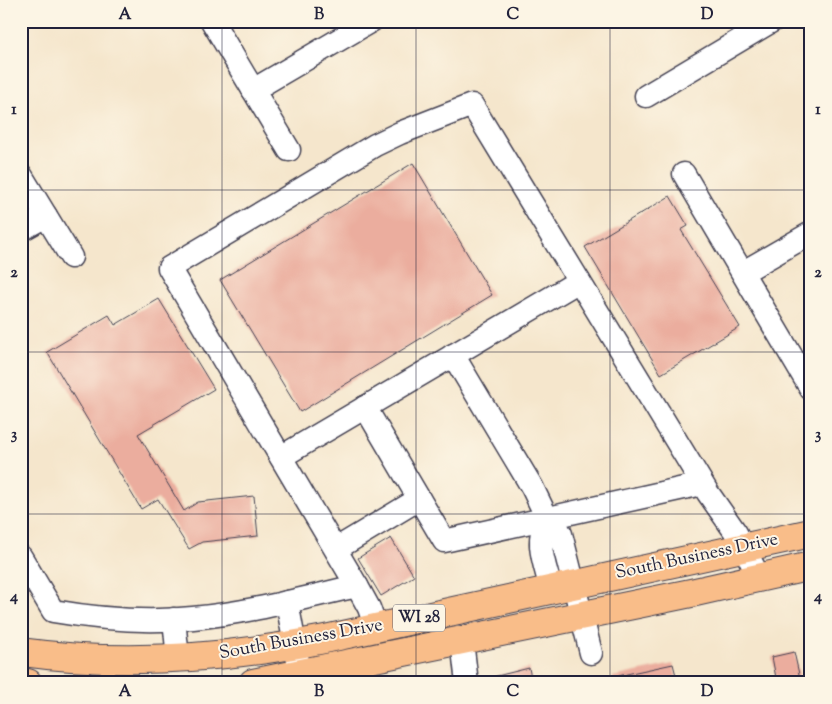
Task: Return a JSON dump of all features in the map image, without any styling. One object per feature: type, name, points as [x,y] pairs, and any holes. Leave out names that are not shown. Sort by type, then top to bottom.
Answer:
[{"type":"main road","name":"South Business Drive","points":[[21,652],[150,660],[244,653],[376,628],[811,533]]},
{"type":"main road","name":"South Business Drive","points":[[253,683],[301,678],[462,641],[811,566]]},
{"type":"main road","points":[[21,682],[28,683]]},
{"type":"street","points":[[212,21],[289,150]]},
{"type":"street","points":[[253,90],[371,21]]},
{"type":"street","points":[[646,96],[772,21]]},
{"type":"street","points":[[376,628],[369,608],[336,549],[169,268],[365,150],[400,133],[472,105],[702,484],[744,547],[759,578]]},
{"type":"street","points":[[684,174],[811,389]]},
{"type":"street","points":[[21,175],[71,257]]},
{"type":"street","points":[[21,230],[46,216]]},
{"type":"street","points":[[752,267],[811,233]]},
{"type":"street","points":[[281,457],[579,281]]},
{"type":"street","points":[[453,355],[532,487],[547,518],[562,534],[563,586],[582,616],[591,653]]},
{"type":"street","points":[[365,407],[444,541],[702,484]]},
{"type":"street","points":[[336,549],[419,499]]},
{"type":"street","points":[[21,557],[53,611],[85,617],[149,620],[228,613],[357,586]]},
{"type":"street","points":[[287,602],[301,678]]},
{"type":"street","points":[[174,619],[178,659]]},
{"type":"street","points":[[462,641],[468,683]]},
{"type":"building","points":[[413,163],[492,295],[300,412],[220,280]]},
{"type":"building","points":[[670,196],[688,226],[681,230],[740,327],[661,374],[585,247]]},
{"type":"building","points":[[159,299],[214,389],[138,434],[184,511],[198,502],[254,496],[258,536],[202,542],[189,549],[158,499],[141,509],[47,352],[109,315],[115,325]]},
{"type":"building","points":[[391,538],[414,576],[381,596],[358,558]]},
{"type":"building","points":[[794,652],[801,683],[777,683],[772,657]]},
{"type":"building","points":[[673,664],[678,683],[613,683],[613,677]]},
{"type":"building","points":[[529,668],[532,683],[489,683],[489,678]]}]
